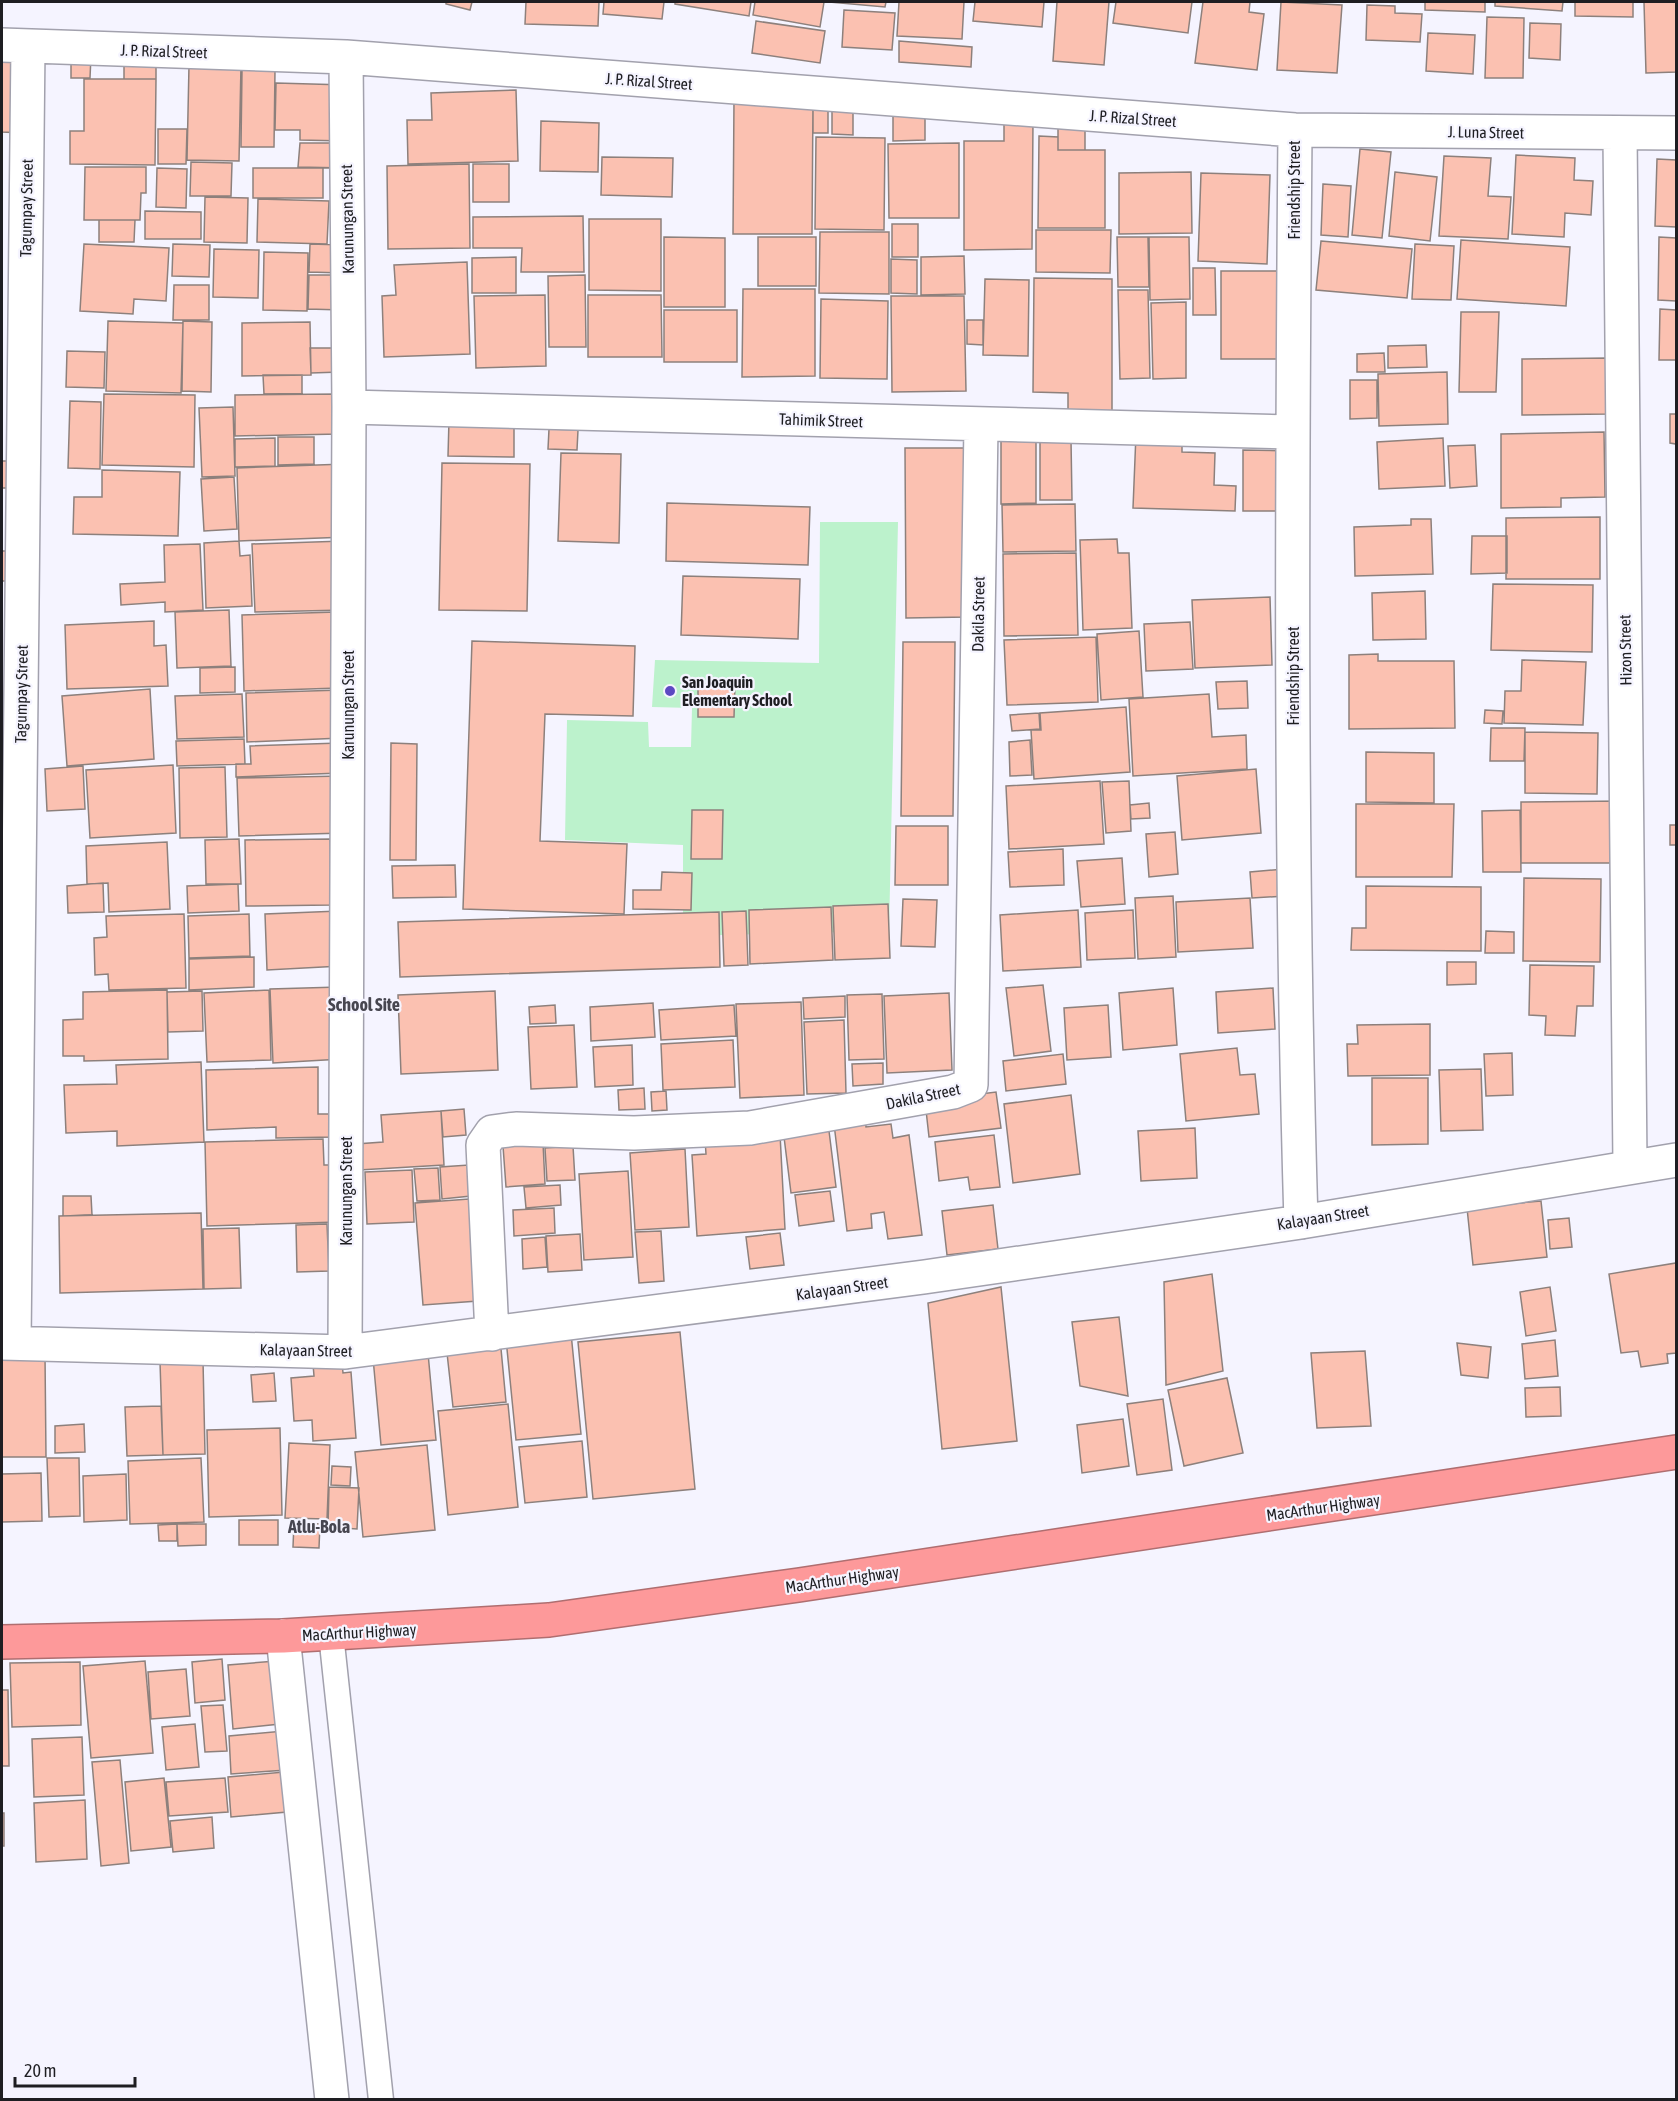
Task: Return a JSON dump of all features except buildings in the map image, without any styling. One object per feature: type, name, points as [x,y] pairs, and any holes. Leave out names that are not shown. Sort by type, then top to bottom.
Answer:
[{"type":"highway","name":"MacArthur Highway","points":[[2,1642],[283,1636],[549,1620],[810,1584],[1677,1452]]},
{"type":"street","name":"J. P. Rizal Street","points":[[15,46],[346,57],[1295,130]]},
{"type":"street","name":"Tagumpay Street","points":[[8,1343],[15,46]]},
{"type":"street","name":"Karunungan Street","points":[[345,1352],[349,407],[346,57]]},
{"type":"street","name":"J. Luna Street","points":[[1295,130],[1677,133]]},
{"type":"street","name":"Friendship Street","points":[[1295,130],[1292,432],[1294,979],[1301,1222]]},
{"type":"street","name":"Hizon Street","points":[[1620,134],[1630,1165]]},
{"type":"street","name":"Tahimik Street","points":[[349,407],[1292,432]]},
{"type":"street","name":"Dakila Street","points":[[492,1334],[483,1145],[492,1132],[516,1129],[634,1133],[750,1128],[953,1092],[972,1085],[981,425]]},
{"type":"street","name":"Kalayaan Street","points":[[8,1343],[345,1352],[924,1277],[1301,1222],[1630,1165],[1677,1160]]},
{"type":"street","points":[[283,1636],[332,2100]]},
{"type":"lane","points":[[332,1634],[381,2100]]},
{"type":"green space","points":[[820,522],[898,522],[889,931],[683,936],[683,845],[565,840],[567,720],[648,722],[649,747],[691,747],[692,708],[652,707],[655,660],[819,663]]},
{"type":"place","name":"San Joaquin Elementary School","points":[[670,691]]},
{"type":"district","name":"School Site","points":[[364,1005]]},
{"type":"district","name":"Atlu-Bola","points":[[319,1527]]}]
